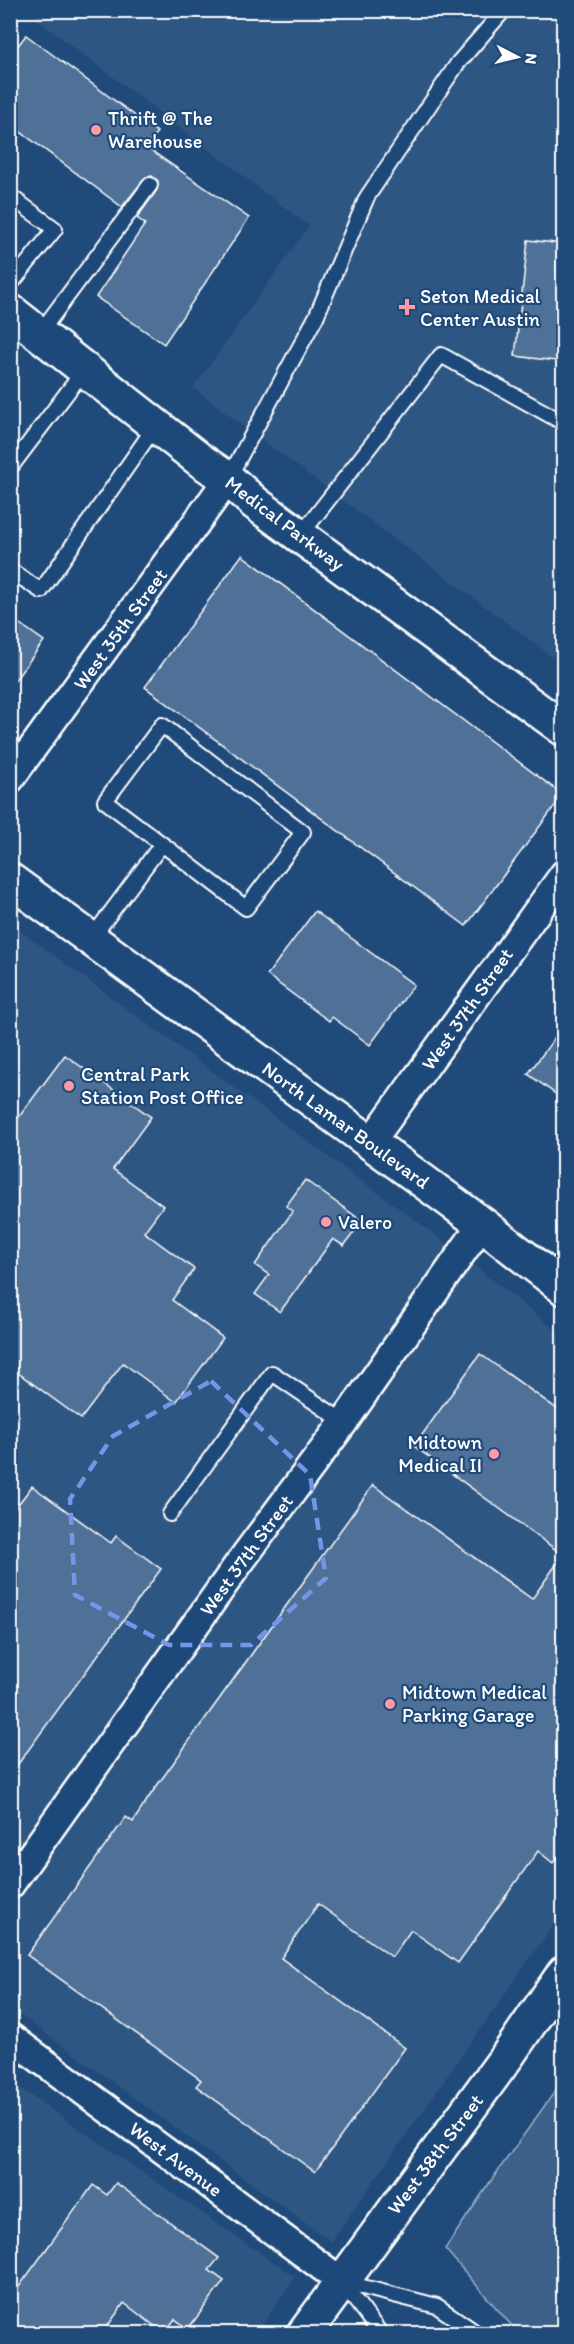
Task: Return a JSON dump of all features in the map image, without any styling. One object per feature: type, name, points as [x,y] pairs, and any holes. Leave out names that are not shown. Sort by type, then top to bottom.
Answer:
[{"type":"main road","name":"Medical Parkway","points":[[10,311],[228,479],[255,503],[564,729]]},
{"type":"main road","name":"North Lamar Boulevard","points":[[10,880],[482,1224],[564,1288]]},
{"type":"main road","name":"West 38th Street","points":[[304,2334],[508,2055],[564,1973]]},
{"type":"street","name":"West 35th Street","points":[[10,779],[228,479]]},
{"type":"street","name":"West 37th Street","points":[[370,1143],[564,874]]},
{"type":"street","name":"West 37th Street","points":[[10,1885],[237,1566],[344,1422],[482,1224]]},
{"type":"street","name":"West Avenue","points":[[10,2037],[341,2282]]},
{"type":"lane","points":[[228,479],[315,317],[367,197],[458,63],[504,10]]},
{"type":"lane","points":[[39,334],[150,185]]},
{"type":"lane","points":[[10,196],[55,229],[10,285]]},
{"type":"lane","points":[[300,536],[441,355],[564,423]]},
{"type":"lane","points":[[10,468],[85,369]]},
{"type":"lane","points":[[10,570],[41,591],[156,425]]},
{"type":"lane","points":[[162,725],[303,832],[246,908],[162,844],[105,801],[162,725]]},
{"type":"lane","points":[[91,939],[162,844]]},
{"type":"lane","points":[[170,1514],[272,1373],[344,1422]]},
{"type":"lane","points":[[341,2282],[381,2334]]},
{"type":"lane","points":[[341,2282],[437,2307],[478,2334]]},
{"type":"highlighted area","points":[[211,1381],[310,1475],[326,1578],[251,1645],[169,1645],[75,1595],[70,1499],[113,1436]]},
{"type":"shaded area","name":"Seton Medical Center Austin","points":[[40,10],[563,11],[563,665],[193,388],[309,226],[35,18]]},
{"type":"shaded area","points":[[11,924],[441,1239],[564,1337],[563,1911],[331,2242],[11,2008]]},
{"type":"shaded area","points":[[563,2080],[563,2333],[518,2333],[445,2249]]},
{"type":"shaded area","points":[[10,2081],[295,2277],[257,2333],[11,2333]]},
{"type":"building","points":[[26,35],[157,132],[146,147],[249,218],[164,344],[96,297],[145,224],[137,218],[157,190],[158,181],[152,176],[146,177],[122,207],[10,124],[10,56]]},
{"type":"building","points":[[528,240],[564,244],[564,362],[515,356]]},
{"type":"building","points":[[242,555],[563,795],[466,926],[145,687]]},
{"type":"building","points":[[10,617],[44,641],[10,687]]},
{"type":"building","points":[[315,911],[414,985],[370,1045],[332,1017],[329,1021],[267,975]]},
{"type":"building","points":[[564,1025],[564,1100],[528,1074]]},
{"type":"building","points":[[65,1055],[151,1117],[113,1169],[163,1206],[144,1232],[194,1269],[172,1300],[223,1338],[176,1402],[123,1363],[81,1419],[10,1367],[10,1129]]},
{"type":"building","points":[[305,1180],[362,1221],[344,1246],[333,1239],[280,1312],[255,1294],[269,1275],[255,1265],[293,1211],[286,1206]]},
{"type":"building","points":[[480,1354],[564,1414],[564,1848],[553,1863],[538,1851],[458,1963],[411,1930],[392,1957],[318,1904],[281,1958],[405,2048],[315,2172],[196,2086],[201,2080],[27,1955],[126,1817],[133,1822],[373,1485],[532,1599],[563,1555],[414,1446]]},
{"type":"building","points":[[32,1486],[111,1543],[116,1536],[161,1569],[10,1775],[10,1515]]},
{"type":"building","points":[[116,2183],[219,2258],[209,2270],[224,2281],[188,2329],[175,2319],[164,2333],[124,2303],[102,2334],[10,2334],[10,2299],[93,2185],[107,2195]]},
{"type":"place","name":"Thrift @ The Warehouse","points":[[96,130]]},
{"type":"place","name":"Seton Medical Center Austin","points":[[407,307]]},
{"type":"place","name":"Central Park Station Post Office","points":[[69,1086]]},
{"type":"place","name":"Valero","points":[[326,1222]]},
{"type":"place","name":"Midtown Medical II","points":[[494,1454]]},
{"type":"place","name":"Midtown Medical Parking Garage","points":[[390,1704]]}]
